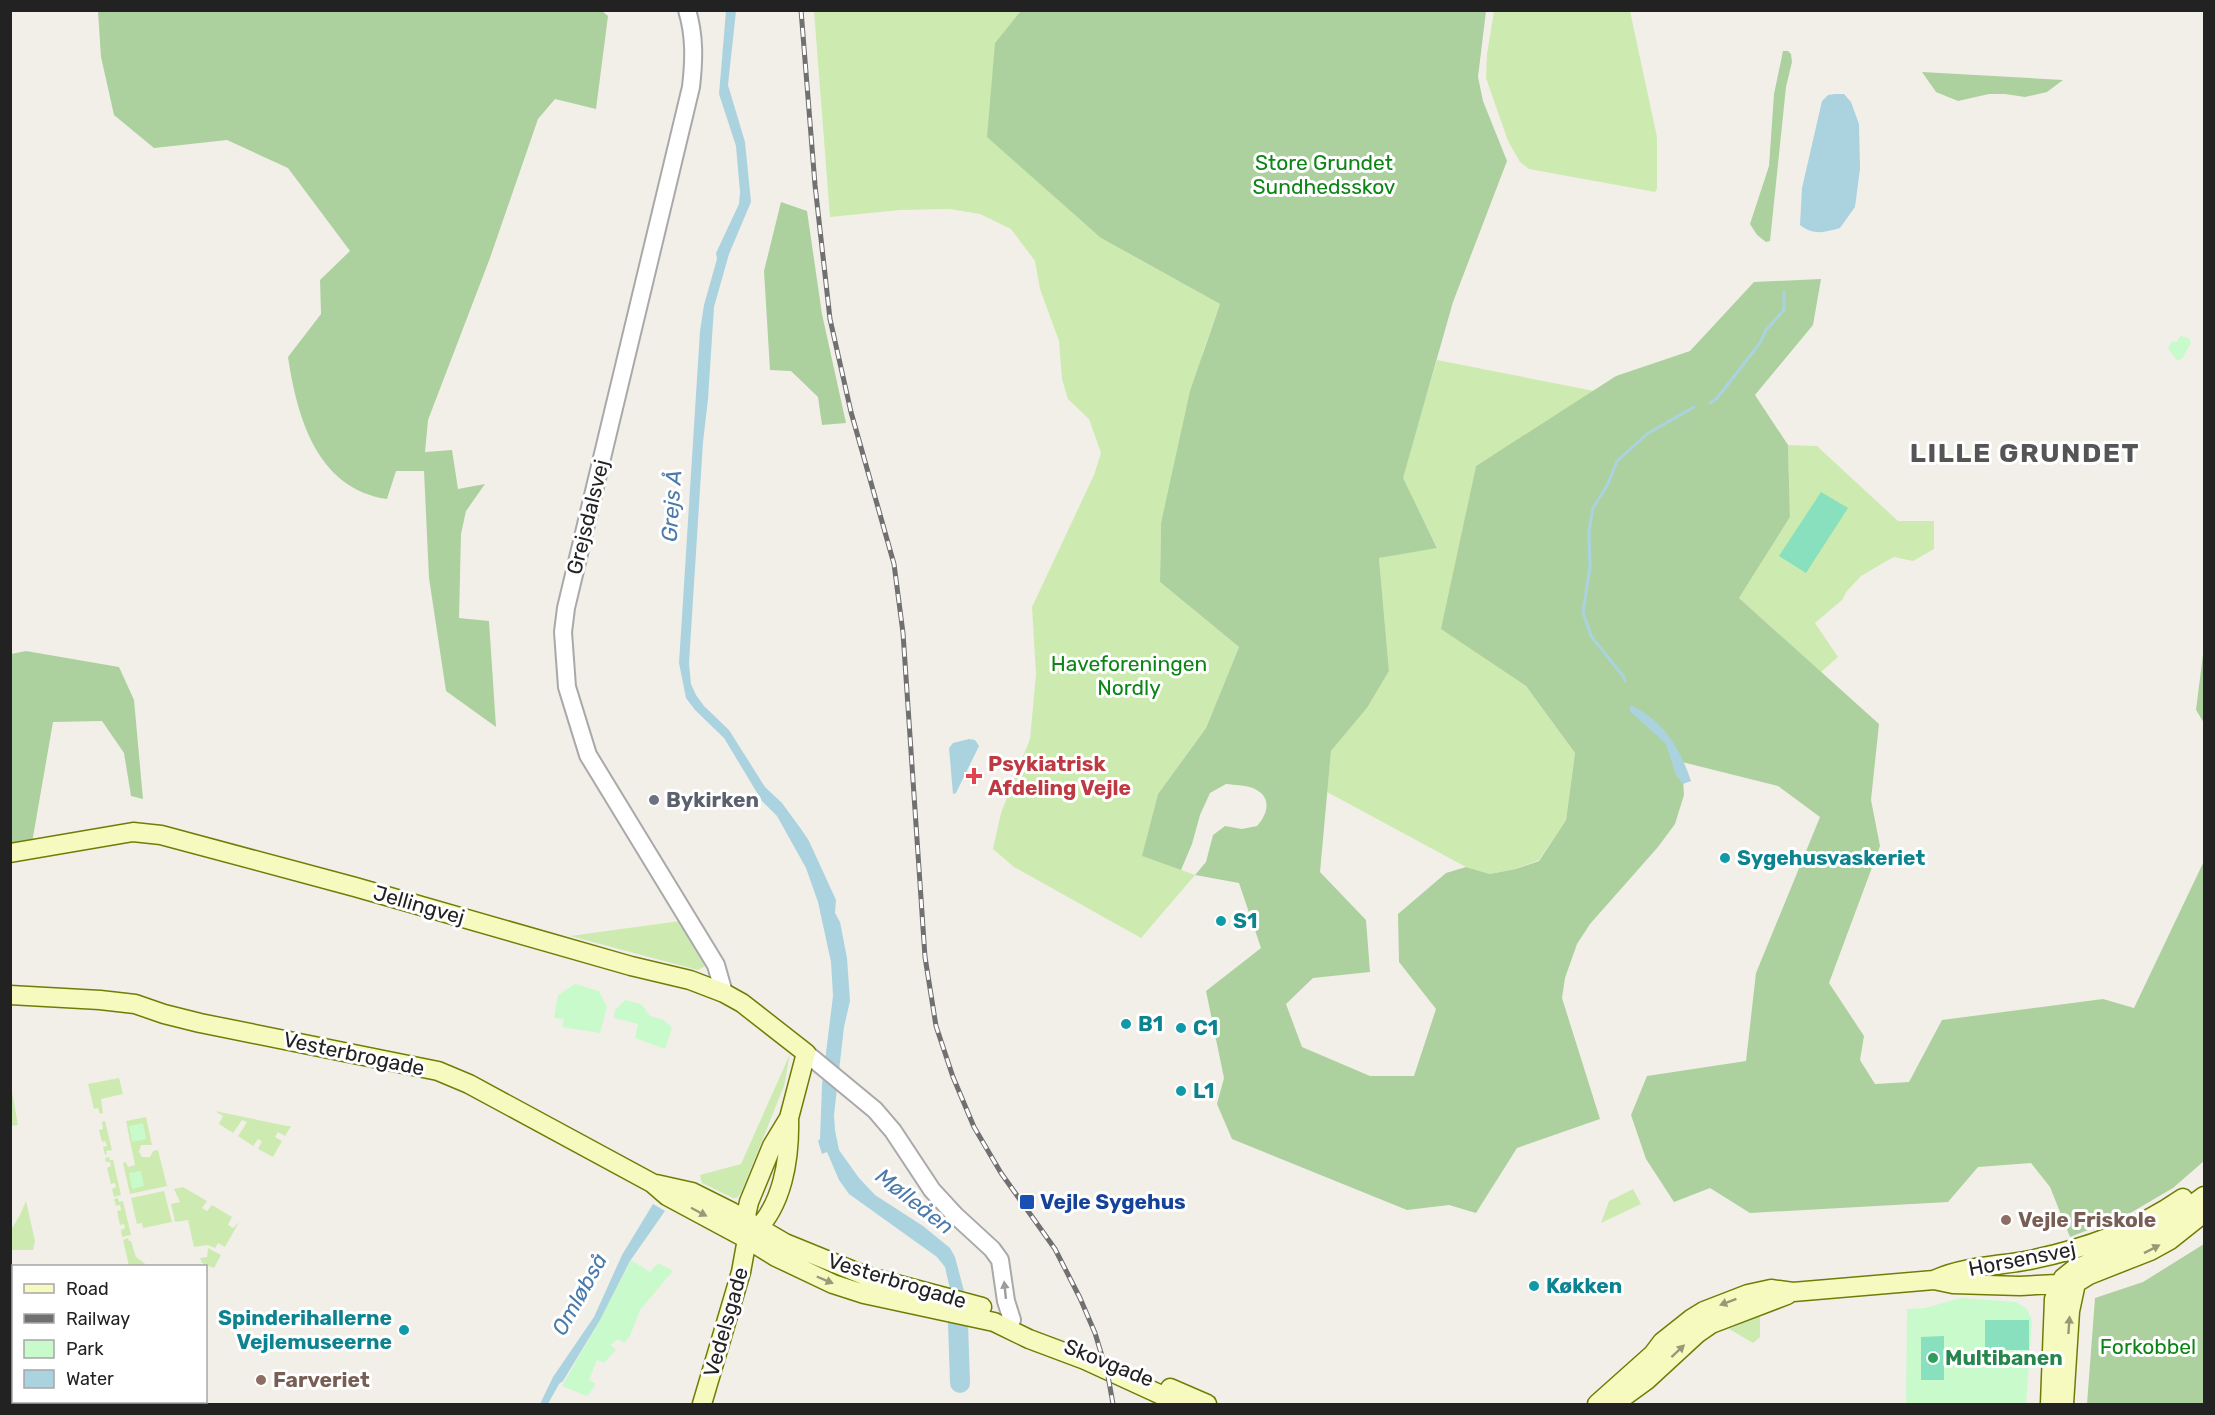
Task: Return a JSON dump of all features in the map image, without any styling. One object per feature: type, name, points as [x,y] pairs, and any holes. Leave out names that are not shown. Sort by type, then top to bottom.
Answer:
[{"type":"main road","name":"Jellingvej","points":[[10,853],[116,835],[148,832],[355,887],[620,963],[690,980],[724,993],[758,1013],[812,1057]]},
{"type":"main road","name":"Vesterbrogade","points":[[10,995],[135,1004],[200,1023],[438,1071],[469,1084],[652,1183],[667,1196],[869,1277],[988,1309],[1005,1322]]},
{"type":"main road","name":"Vedelsgade","points":[[702,1404],[741,1272],[751,1229],[749,1202],[772,1146],[789,1118],[812,1057]]},
{"type":"main road","name":"Horsensvej","points":[[1934,1280],[1951,1272],[2030,1260],[2092,1245],[2123,1233],[2166,1210],[2205,1184]]},
{"type":"main road","points":[[2064,1404],[2071,1298],[2063,1278],[2073,1270],[2158,1230],[2205,1196]]},
{"type":"main road","name":"Horsensvej","points":[[1597,1404],[1653,1354],[1662,1342],[1691,1319],[1704,1311],[1748,1294],[1771,1289],[1793,1292],[1934,1280],[1953,1284],[1981,1285],[2067,1284],[2150,1251],[2170,1240],[2205,1213]]},
{"type":"main road","name":"Vesterbrogade","points":[[751,1229],[772,1255],[833,1284],[986,1320],[1005,1322]]},
{"type":"main road","points":[[2050,1404],[2054,1299],[2067,1284]]},
{"type":"main road","name":"Horsensvej","points":[[1614,1404],[1647,1380],[1711,1324],[1754,1306],[1778,1300],[1793,1292]]},
{"type":"main road","name":"Skovgade","points":[[1005,1322],[1029,1339],[1085,1360],[1181,1404]]},
{"type":"main road","name":"Skovgade","points":[[1005,1322],[1112,1362],[1207,1404]]},
{"type":"main road","points":[[1587,1404],[1648,1350],[1662,1342]]},
{"type":"street","name":"Grejsdalsvej","points":[[687,10],[693,43],[691,87],[567,608],[563,632],[564,659],[567,687],[588,755],[716,965],[724,993]]},
{"type":"street","points":[[812,1057],[874,1110],[893,1131],[932,1190],[960,1221],[992,1249],[1000,1260],[1006,1301],[1005,1322]]},
{"type":"green space","points":[[98,11],[602,11],[608,16],[596,109],[555,99],[538,119],[490,258],[428,420],[425,452],[452,450],[458,489],[485,484],[466,511],[461,534],[459,618],[489,621],[496,727],[446,691],[429,578],[424,471],[396,471],[387,499],[363,492],[343,481],[327,465],[315,447],[297,403],[288,357],[321,314],[320,280],[350,251],[288,168],[227,140],[154,148],[114,115],[101,57]]},
{"type":"green space","name":"Haveforeningen Nordly","points":[[814,11],[1020,11],[1101,238],[1220,304],[1204,349],[1161,523],[1160,582],[1239,647],[1206,728],[1158,794],[1143,856],[1195,875],[1141,938],[1014,867],[993,849],[1001,813],[1030,739],[1036,674],[1032,607],[1094,475],[1101,453],[1089,419],[1068,399],[1062,379],[1059,341],[1040,289],[1035,261],[1011,229],[980,214],[950,209],[900,210],[830,217]]},
{"type":"green space","name":"Store Grundet Sundhedsskov","points":[[1020,11],[1486,11],[1478,77],[1483,101],[1507,161],[1453,302],[1403,478],[1437,548],[1379,558],[1389,671],[1367,708],[1331,751],[1320,872],[1366,920],[1370,972],[1313,978],[1286,1004],[1302,1047],[1370,1076],[1414,1076],[1436,1009],[1399,962],[1398,914],[1446,873],[1466,867],[1490,874],[1516,869],[1539,861],[1566,820],[1575,753],[1526,686],[1441,629],[1476,466],[1616,376],[1690,351],[1754,282],[1821,279],[1813,325],[1755,395],[1788,445],[1790,517],[1739,598],[1879,724],[1871,800],[1880,846],[1829,983],[1864,1036],[1860,1060],[1875,1084],[1909,1082],[1942,1020],[2103,999],[2134,1008],[2204,861],[2204,1161],[2173,1188],[2127,1215],[2070,1237],[2050,1187],[2031,1163],[1978,1167],[1948,1202],[1750,1213],[1710,1188],[1674,1202],[1646,1159],[1631,1115],[1647,1076],[1746,1061],[1756,973],[1820,817],[1778,786],[1682,762],[1684,795],[1675,824],[1658,847],[1590,924],[1577,944],[1565,978],[1562,998],[1600,1119],[1517,1148],[1476,1213],[1449,1205],[1407,1210],[1232,1139],[1217,1104],[1224,1078],[1206,991],[1261,948],[1239,883],[1195,875],[1206,862],[1213,835],[1225,826],[1242,829],[1257,826],[1266,812],[1264,797],[1252,788],[1226,784],[1210,793],[1181,870],[1142,856],[1158,794],[1206,728],[1239,647],[1160,582],[1161,523],[1190,391],[1220,304],[1101,238],[987,137],[995,43]]},
{"type":"green space","points":[[1494,11],[1630,11],[1657,137],[1657,189],[1655,192],[1529,169],[1520,162],[1508,141],[1486,78],[1487,54]]},
{"type":"green space","points":[[1783,51],[1791,54],[1792,62],[1786,87],[1770,241],[1766,242],[1757,235],[1750,224],[1769,166],[1774,94]]},
{"type":"green space","points":[[1922,72],[2063,80],[2047,92],[2025,97],[1989,94],[1958,101],[1936,92]]},
{"type":"green space","points":[[781,202],[807,211],[822,314],[846,423],[822,425],[818,397],[791,371],[770,370],[764,271]]},
{"type":"green space","points":[[2180,336],[2189,338],[2191,343],[2182,359],[2177,360],[2168,349],[2172,341],[2177,342]]},
{"type":"green space","points":[[1437,360],[1594,391],[1476,466],[1442,629],[1526,686],[1575,753],[1566,820],[1539,860],[1516,869],[1490,874],[1466,867],[1327,792],[1331,751],[1367,708],[1389,671],[1379,558],[1437,547],[1402,478]]},
{"type":"green space","points":[[1788,445],[1817,446],[1898,521],[1934,521],[1934,549],[1913,561],[1894,557],[1861,576],[1842,600],[1815,623],[1838,657],[1821,672],[1739,598],[1790,517]]},
{"type":"green space","points":[[1821,492],[1848,508],[1806,573],[1779,556]]},
{"type":"green space","points":[[2204,646],[2204,723],[2196,710]]},
{"type":"green space","points":[[26,651],[119,667],[134,700],[143,799],[131,796],[124,753],[102,721],[53,722],[32,843],[11,845],[11,654]]},
{"type":"green space","points":[[680,921],[707,965],[698,970],[570,936]]},
{"type":"green space","points":[[575,984],[599,991],[607,1007],[600,1033],[562,1027],[564,1019],[554,1018],[558,995]]},
{"type":"green space","points":[[625,1000],[641,1004],[650,1016],[664,1020],[672,1028],[665,1049],[635,1038],[638,1024],[614,1018],[615,1010]]},
{"type":"green space","points":[[790,1054],[784,1086],[741,1193],[737,1198],[733,1198],[702,1183],[700,1175],[741,1164]]},
{"type":"green space","points":[[119,1078],[123,1094],[101,1099],[103,1113],[100,1114],[98,1108],[94,1109],[88,1084]]},
{"type":"green space","points":[[11,1086],[18,1125],[10,1126]]},
{"type":"green space","points":[[215,1111],[291,1126],[285,1136],[278,1132],[275,1137],[282,1141],[273,1157],[258,1149],[262,1141],[258,1139],[253,1146],[238,1136],[247,1122],[242,1120],[233,1133],[219,1124],[223,1116]]},
{"type":"green space","points":[[146,1117],[152,1145],[141,1145],[139,1152],[142,1157],[150,1157],[153,1151],[158,1150],[167,1186],[130,1194],[123,1163],[126,1162],[128,1167],[135,1165],[126,1121]]},
{"type":"green space","points":[[105,1121],[112,1150],[106,1151],[105,1155],[103,1147],[107,1146],[105,1141],[102,1142],[99,1130],[103,1129],[102,1122]]},
{"type":"green space","points":[[143,1123],[146,1139],[132,1142],[129,1126]]},
{"type":"green space","points":[[109,1157],[113,1160],[121,1195],[114,1197],[112,1189],[116,1187],[115,1183],[111,1184],[107,1168],[111,1166],[105,1158]]},
{"type":"green space","points":[[141,1171],[144,1186],[132,1189],[129,1173]]},
{"type":"green space","points":[[183,1187],[207,1201],[202,1208],[207,1211],[212,1205],[232,1217],[228,1225],[233,1228],[239,1222],[225,1247],[218,1243],[215,1248],[208,1245],[194,1247],[188,1220],[175,1222],[171,1204],[180,1202],[174,1189]]},
{"type":"green space","points":[[1633,1189],[1641,1204],[1601,1223],[1609,1201]]},
{"type":"green space","points":[[164,1191],[172,1222],[143,1228],[142,1223],[137,1224],[131,1198]]},
{"type":"green space","points":[[118,1198],[119,1202],[123,1201],[131,1235],[122,1237],[121,1230],[125,1228],[124,1224],[120,1225],[117,1211],[121,1210],[120,1205],[116,1206],[114,1199]]},
{"type":"green space","points":[[26,1201],[35,1241],[33,1250],[11,1250],[11,1230]]},
{"type":"green space","points":[[128,1238],[131,1241],[136,1257],[147,1265],[129,1265],[123,1240]]},
{"type":"green space","name":"Forkobbel","points":[[2204,1244],[2204,1404],[2087,1404],[2095,1298],[2143,1282]]},
{"type":"green space","points":[[208,1248],[221,1255],[214,1268],[202,1263],[200,1258],[207,1257]]},
{"type":"green space","points":[[631,1260],[650,1272],[658,1263],[673,1271],[640,1310],[630,1336],[624,1343],[618,1339],[611,1345],[616,1350],[604,1363],[597,1360],[589,1380],[596,1384],[587,1396],[562,1386],[600,1320]]},
{"type":"green space","points":[[1961,1298],[2016,1302],[2027,1309],[2032,1321],[2026,1404],[1906,1404],[1907,1309],[1925,1308]]},
{"type":"green space","points":[[1760,1316],[1760,1337],[1753,1343],[1729,1329]]},
{"type":"green space","points":[[1985,1320],[2029,1320],[2029,1350],[1985,1350]]},
{"type":"green space","name":"Multibanen","points":[[1944,1336],[1944,1380],[1921,1380],[1921,1337]]},
{"type":"green space","points":[[132,1403],[184,1404],[133,1404]]},
{"type":"water","points":[[726,11],[736,11],[728,85],[745,142],[751,202],[729,254],[714,307],[689,663],[691,684],[704,706],[729,730],[765,787],[782,803],[801,829],[809,841],[836,900],[835,913],[840,922],[847,958],[850,1001],[844,1027],[834,1115],[839,1150],[859,1178],[875,1195],[923,1226],[950,1248],[955,1257],[964,1291],[950,1289],[945,1267],[937,1257],[849,1194],[839,1180],[827,1152],[822,1154],[818,1141],[833,996],[831,962],[818,902],[806,868],[777,816],[762,801],[724,738],[686,698],[679,663],[700,331],[704,305],[717,259],[716,253],[739,204],[740,192],[736,146],[719,94]]},
{"type":"water","points":[[1844,94],[1851,102],[1859,124],[1860,169],[1855,207],[1840,228],[1815,232],[1800,225],[1802,188],[1822,101],[1828,95]]},
{"type":"water","points":[[1630,705],[1642,711],[1669,736],[1676,746],[1691,781],[1683,784],[1676,775],[1666,744],[1630,711]]},
{"type":"water","points":[[969,739],[975,740],[979,746],[956,793],[953,794],[949,748],[953,743]]},
{"type":"water","points":[[653,1204],[665,1211],[630,1261],[600,1320],[563,1381],[548,1404],[540,1404],[553,1377],[594,1317],[622,1255]]},
{"type":"waterway","points":[[1710,403],[1725,388],[1760,343],[1766,330],[1784,310],[1784,292]]},
{"type":"waterway","points":[[1625,681],[1591,636],[1583,612],[1590,567],[1589,531],[1593,508],[1607,486],[1617,461],[1647,434],[1694,407]]},
{"type":"waterway","name":"Mølleåen","points":[[958,1323],[960,1383]]},
{"type":"railway","points":[[801,10],[815,185],[830,319],[851,412],[894,564],[903,633],[925,957],[936,1026],[953,1077],[974,1127],[1001,1173],[1055,1249],[1080,1298],[1095,1333],[1108,1376],[1113,1404]]},
{"type":"place","name":"Psykiatrisk Afdeling Vejle","points":[[974,776]]},
{"type":"place","name":"Bykirken","points":[[654,800]]},
{"type":"place","name":"Sygehusvaskeriet","points":[[1725,858]]},
{"type":"place","name":"S1","points":[[1221,921]]},
{"type":"place","name":"B1","points":[[1126,1024]]},
{"type":"place","name":"C1","points":[[1181,1028]]},
{"type":"place","name":"L1","points":[[1181,1091]]},
{"type":"place","name":"Vejle Sygehus","points":[[1027,1202]]},
{"type":"place","name":"Vejle Friskole","points":[[2006,1220]]},
{"type":"place","name":"Køkken","points":[[1534,1286]]},
{"type":"place","name":"Spinderihallerne Vejlemuseerne","points":[[404,1330]]},
{"type":"place","name":"Multibanen","points":[[1933,1358]]},
{"type":"place","name":"Farveriet","points":[[261,1380]]},
{"type":"district","name":"LILLE GRUNDET","points":[[2025,453]]},
{"type":"water label","name":"Grejs Å","points":[[671,506]]},
{"type":"water label","name":"Omløbså","points":[[579,1294]]}]
